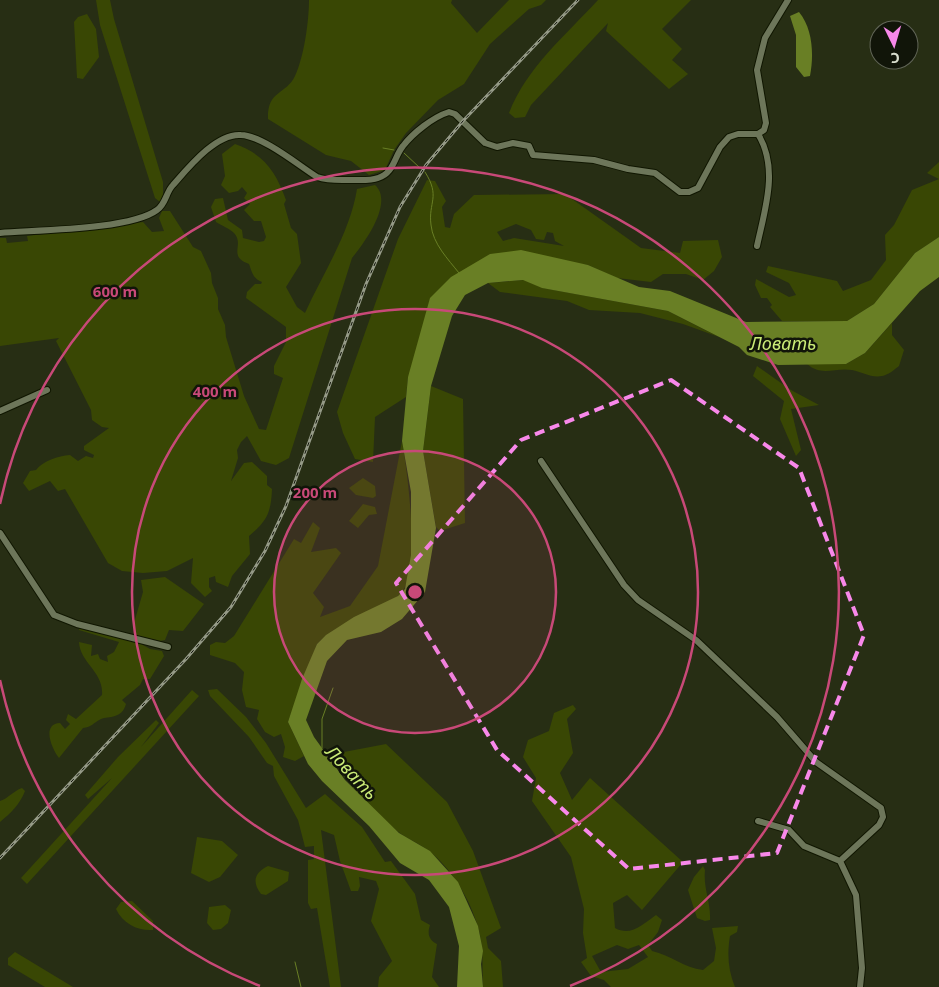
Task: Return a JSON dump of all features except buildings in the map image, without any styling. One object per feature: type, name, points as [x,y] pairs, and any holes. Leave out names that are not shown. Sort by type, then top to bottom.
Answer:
[{"type":"street","points":[[0,233],[110,224],[157,211],[163,205],[170,187],[199,157],[212,145],[230,136],[242,135],[261,141],[317,177],[327,180],[370,180],[379,178],[388,173],[402,146],[428,123],[449,112],[455,114],[485,144],[498,148],[513,143],[529,146],[533,155],[594,160],[628,169],[655,172],[680,192],[689,192],[698,188],[720,147],[729,137],[738,134],[758,134],[764,130],[766,123],[757,70],[765,38],[788,0]]},
{"type":"street","points":[[757,246],[770,171],[767,154],[758,134]]},
{"type":"street","points":[[0,411],[47,390]]},
{"type":"street","points":[[541,461],[624,584],[638,600],[696,640],[777,717],[816,762],[881,808],[883,817],[879,825],[840,861]]},
{"type":"street","points":[[0,532],[54,615],[77,624],[168,647]]},
{"type":"street","points":[[758,821],[789,830],[804,846],[840,861],[856,895],[862,968],[860,987]]},
{"type":"highlighted area","points":[[671,380],[799,468],[864,635],[777,853],[629,869],[497,750],[396,583],[521,440]]},
{"type":"shaded area","points":[[96,0],[110,0],[163,182],[163,196],[160,202],[155,198],[100,25]]},
{"type":"shaded area","points":[[309,0],[452,0],[451,3],[477,33],[509,0],[546,0],[541,5],[529,9],[490,44],[464,84],[438,100],[406,133],[394,150],[385,170],[369,175],[351,161],[326,155],[268,119],[271,103],[291,82],[298,68],[305,39]]},
{"type":"shaded area","points":[[598,0],[691,0],[662,29],[682,49],[672,60],[688,74],[669,89],[606,31],[608,23],[531,105],[525,117],[515,118],[509,113],[526,81],[548,53]]},
{"type":"shaded area","points":[[87,14],[96,29],[99,57],[83,79],[77,78],[74,22],[78,17]]},
{"type":"shaded area","points":[[235,144],[254,153],[268,165],[282,190],[286,200],[284,204],[291,228],[297,234],[301,263],[286,287],[297,307],[305,313],[342,237],[357,189],[375,185],[380,192],[381,201],[376,222],[352,258],[289,458],[276,465],[261,461],[247,436],[237,450],[238,458],[231,481],[244,463],[252,462],[267,476],[267,485],[272,489],[271,504],[264,521],[249,536],[250,554],[232,576],[228,587],[216,582],[215,576],[209,578],[209,587],[212,591],[205,597],[191,583],[193,558],[167,571],[143,573],[122,571],[108,563],[65,489],[58,491],[50,481],[29,491],[23,483],[30,471],[36,470],[43,464],[56,458],[70,455],[78,461],[86,456],[93,458],[94,455],[84,450],[84,446],[109,428],[102,427],[92,420],[91,410],[56,341],[59,338],[0,346],[0,238],[6,238],[7,243],[28,241],[27,236],[143,222],[152,232],[164,231],[159,218],[162,211],[170,211],[193,247],[201,251],[211,273],[212,283],[218,298],[218,309],[225,325],[226,337],[244,396],[259,429],[266,430],[283,378],[274,374],[274,366],[286,342],[286,327],[246,298],[247,292],[255,284],[261,284],[262,282],[255,277],[249,264],[242,261],[239,257],[237,254],[237,237],[234,233],[216,222],[211,207],[215,199],[223,198],[228,220],[242,230],[243,238],[259,242],[264,241],[266,237],[261,221],[254,221],[244,210],[250,204],[244,198],[247,193],[242,187],[238,191],[229,193],[221,185],[225,176],[222,154]]},
{"type":"shaded area","points":[[939,162],[939,179],[927,173]]},
{"type":"shaded area","points":[[939,179],[939,237],[915,253],[874,304],[847,321],[782,321],[770,307],[772,305],[767,298],[761,298],[755,285],[756,279],[789,297],[796,295],[789,283],[766,272],[768,266],[837,281],[843,291],[871,280],[886,260],[885,235],[894,225],[912,190]]},
{"type":"shaded area","points":[[427,180],[435,181],[446,201],[442,207],[445,227],[450,228],[454,214],[474,195],[565,194],[641,248],[680,253],[683,241],[718,240],[722,257],[714,271],[703,280],[686,274],[663,274],[651,282],[617,278],[588,265],[490,254],[408,377],[406,397],[375,417],[373,462],[355,459],[343,433],[337,412],[398,239]],"holes":[[[516,224],[531,230],[536,239],[544,240],[547,232],[553,233],[555,241],[564,246],[514,238],[503,241],[497,232]]]},
{"type":"shaded area","points":[[524,280],[543,288],[668,311],[719,337],[683,324],[640,313],[589,310],[567,301],[500,292],[488,283]]},
{"type":"shaded area","points":[[892,323],[892,335],[904,350],[899,366],[886,375],[874,376],[846,369],[823,371],[807,364],[846,364],[865,353]]},
{"type":"shaded area","points":[[757,366],[791,390],[819,405],[791,409],[801,450],[796,456],[780,419],[784,401],[753,376]]},
{"type":"shaded area","points":[[431,386],[463,399],[465,523],[440,531],[436,527],[423,451]]},
{"type":"shaded area","points":[[402,441],[410,498],[412,547],[406,586],[398,596],[388,603],[346,623],[317,644],[288,722],[304,756],[295,761],[283,757],[285,747],[281,734],[274,737],[265,732],[257,719],[259,710],[246,707],[242,690],[244,672],[235,663],[210,655],[210,645],[216,642],[225,643],[234,636],[294,539],[301,543],[313,522],[320,528],[311,552],[336,548],[341,553],[313,593],[324,607],[320,617],[350,606],[378,566]]},
{"type":"shaded area","points":[[363,478],[375,486],[376,496],[373,498],[356,495],[349,488]]},
{"type":"shaded area","points":[[363,504],[375,507],[377,514],[369,515],[358,528],[349,521]]},
{"type":"shaded area","points":[[165,577],[204,604],[183,631],[169,630],[165,640],[160,641],[136,636],[134,623],[143,592],[141,580]]},
{"type":"shaded area","points":[[80,626],[134,640],[150,649],[162,651],[164,656],[150,679],[143,679],[140,685],[122,700],[126,704],[122,712],[83,728],[59,758],[51,743],[49,732],[51,728],[54,724],[60,723],[65,729],[70,724],[66,720],[68,714],[76,719],[102,695],[102,687],[99,680],[83,656],[79,642],[92,645],[91,656],[98,654],[100,659],[108,662],[107,656],[114,652],[119,642],[79,630]]},
{"type":"shaded area","points":[[217,689],[246,717],[266,743],[306,808],[325,794],[362,827],[385,862],[391,861],[415,894],[421,920],[430,925],[429,936],[437,944],[432,977],[439,987],[378,987],[379,977],[392,961],[371,921],[379,889],[376,881],[359,877],[360,886],[358,891],[351,891],[340,861],[334,835],[321,830],[341,987],[330,987],[317,908],[311,909],[308,903],[308,860],[314,859],[314,846],[305,847],[298,820],[274,776],[273,766],[267,763],[249,737],[210,696],[208,690]]},
{"type":"shaded area","points":[[192,690],[199,696],[27,884],[21,878],[112,778],[88,799],[85,795],[118,757],[156,720],[159,723],[141,747]]},
{"type":"shaded area","points":[[573,705],[576,709],[567,719],[573,753],[560,773],[572,800],[590,778],[683,862],[642,910],[627,895],[613,903],[615,928],[626,931],[632,930],[656,915],[662,920],[658,932],[648,945],[652,951],[690,967],[703,970],[714,961],[716,948],[712,928],[738,926],[737,932],[730,936],[729,949],[729,962],[735,987],[611,987],[604,980],[591,976],[581,962],[587,958],[583,933],[584,909],[571,857],[532,801],[536,778],[523,757],[528,740],[549,731],[554,713]],"holes":[[[617,945],[628,949],[639,945],[648,957],[628,969],[601,972],[592,956]]]},
{"type":"shaded area","points":[[386,744],[447,802],[473,851],[501,928],[486,937],[488,948],[501,961],[503,987],[483,987],[480,934],[475,916],[453,876],[429,851],[401,834],[378,814],[352,786],[328,755]]},
{"type":"shaded area","points":[[22,788],[25,791],[21,800],[0,822],[0,801]]},
{"type":"shaded area","points":[[197,837],[222,841],[238,855],[220,877],[209,882],[191,873]]},
{"type":"shaded area","points":[[268,866],[289,872],[288,881],[266,895],[261,894],[258,890],[256,878]]},
{"type":"shaded area","points":[[703,866],[710,913],[710,920],[705,921],[697,918],[688,890],[694,877]]},
{"type":"shaded area","points":[[132,901],[153,921],[153,930],[132,926],[119,914],[116,909],[121,902]]},
{"type":"shaded area","points":[[225,905],[231,910],[228,923],[221,929],[213,930],[207,923],[209,907]]},
{"type":"shaded area","points":[[15,952],[73,987],[45,987],[8,965],[8,958]]},
{"type":"water","points":[[799,12],[810,34],[812,51],[810,76],[804,77],[796,67],[796,35],[790,16]]},
{"type":"water","name":"Ловать","points":[[939,237],[939,277],[920,291],[865,353],[846,364],[778,365],[747,355],[739,347],[668,311],[542,288],[523,280],[488,283],[465,295],[452,316],[431,386],[423,451],[436,528],[425,592],[402,619],[381,632],[347,640],[327,661],[306,720],[314,737],[345,780],[399,833],[430,851],[458,882],[478,926],[483,951],[481,964],[483,987],[457,987],[459,946],[449,907],[429,880],[400,863],[369,826],[322,781],[308,764],[288,722],[302,679],[317,644],[326,635],[354,617],[398,596],[405,589],[411,555],[411,492],[402,441],[408,377],[430,298],[451,277],[490,254],[521,250],[588,265],[639,287],[670,291],[746,322],[847,321],[874,304],[915,253]]},
{"type":"waterway","points":[[383,148],[394,150]]},
{"type":"waterway","points":[[404,153],[420,168]]},
{"type":"waterway","points":[[425,172],[430,181],[433,194],[432,232],[442,251],[459,273]]},
{"type":"waterway","points":[[322,748],[322,719],[333,688]]},
{"type":"waterway","points":[[295,962],[301,987]]},
{"type":"railway","points":[[0,858],[186,659],[231,607],[265,551],[286,506],[366,284],[400,207],[426,165],[463,121],[578,0]]}]
